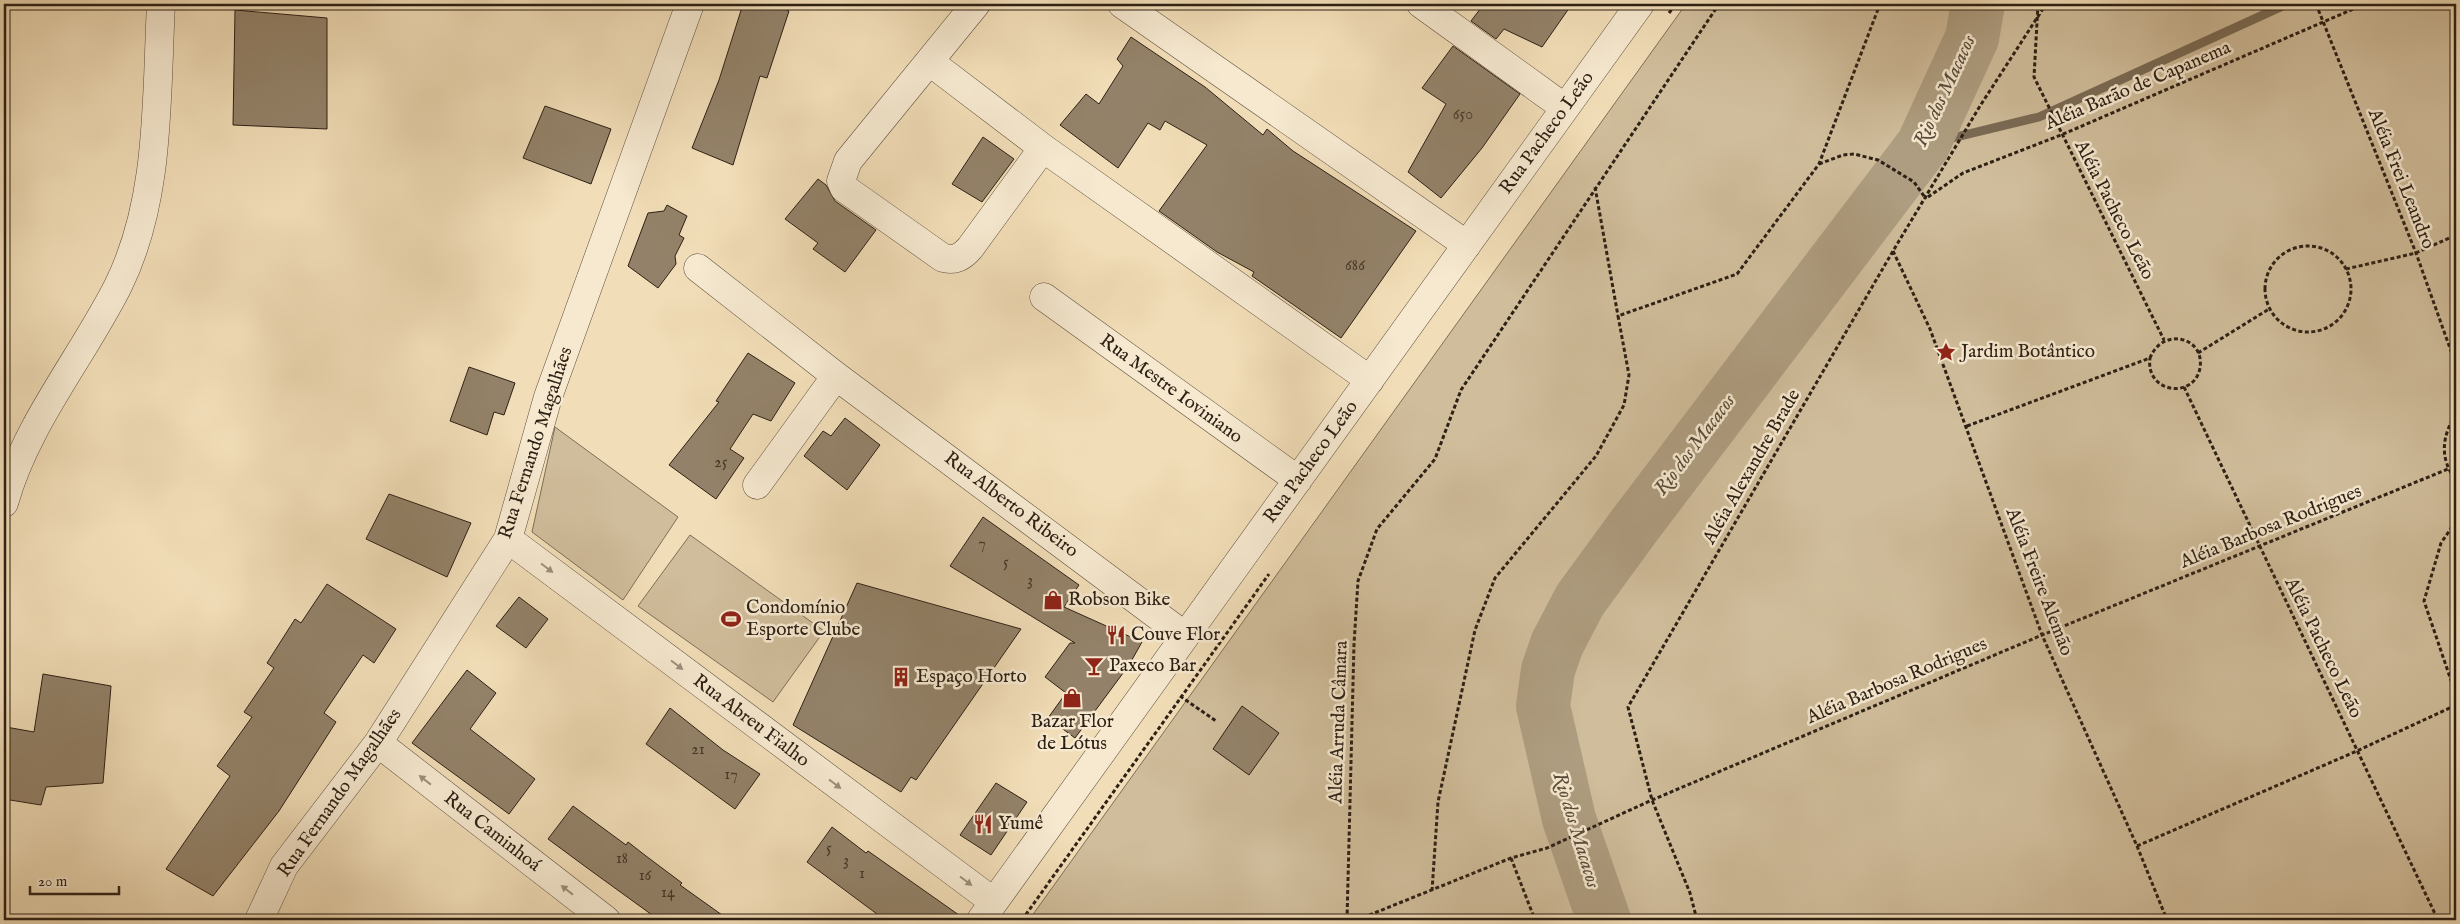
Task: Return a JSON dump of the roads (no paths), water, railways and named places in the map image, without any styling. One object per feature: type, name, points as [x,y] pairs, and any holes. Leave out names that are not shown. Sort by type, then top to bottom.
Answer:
[{"type":"street","points":[[4,503],[11,476],[38,424],[118,285],[141,226],[152,171],[161,4]]},
{"type":"street","name":"Rua Fernando Magalhães","points":[[260,920],[284,866],[378,743],[508,539],[548,397],[690,4]]},
{"type":"street","points":[[976,4],[848,161],[841,181],[844,188],[943,258],[951,260],[961,257],[970,248],[1043,148]]},
{"type":"street","points":[[1122,4],[1467,245]]},
{"type":"street","points":[[1421,4],[1565,108]]},
{"type":"street","name":"Rua Pacheco Leão","points":[[988,911],[1640,4]]},
{"type":"street","points":[[930,62],[1043,148],[1370,380]]},
{"type":"street","name":"Rua Alberto Ribeiro","points":[[698,268],[836,376],[1185,636]]},
{"type":"street","name":"Rua Mestre Ioviniano","points":[[1044,297],[1298,480]]},
{"type":"street","points":[[757,485],[836,376]]},
{"type":"street","name":"Rua Abreu Fialho","points":[[508,539],[988,911]]},
{"type":"street","name":"Rua Caminhoá","points":[[378,743],[606,920]]},
{"type":"waterway","name":"Rio dos Macacos","points":[[1604,920],[1569,819],[1543,706],[1548,670],[1557,644],[1580,600],[1634,526],[1923,145],[1972,38],[1978,4]]},
{"type":"waterway","points":[[1923,145],[2039,117],[2287,4]]},
{"type":"place","name":"Jardim Botântico","points":[[1946,352]]},
{"type":"place","name":"Robson Bike","points":[[1053,600]]},
{"type":"place","name":"Condomínio Esporte Clube","points":[[731,619]]},
{"type":"place","name":"Couve Flor","points":[[1116,635]]},
{"type":"place","name":"Paxeco Bar","points":[[1094,666]]},
{"type":"place","name":"Espaço Horto","points":[[901,677]]},
{"type":"place","name":"Bazar Flor de Lótus","points":[[1072,698]]},
{"type":"place","name":"Yumê","points":[[983,824]]}]
